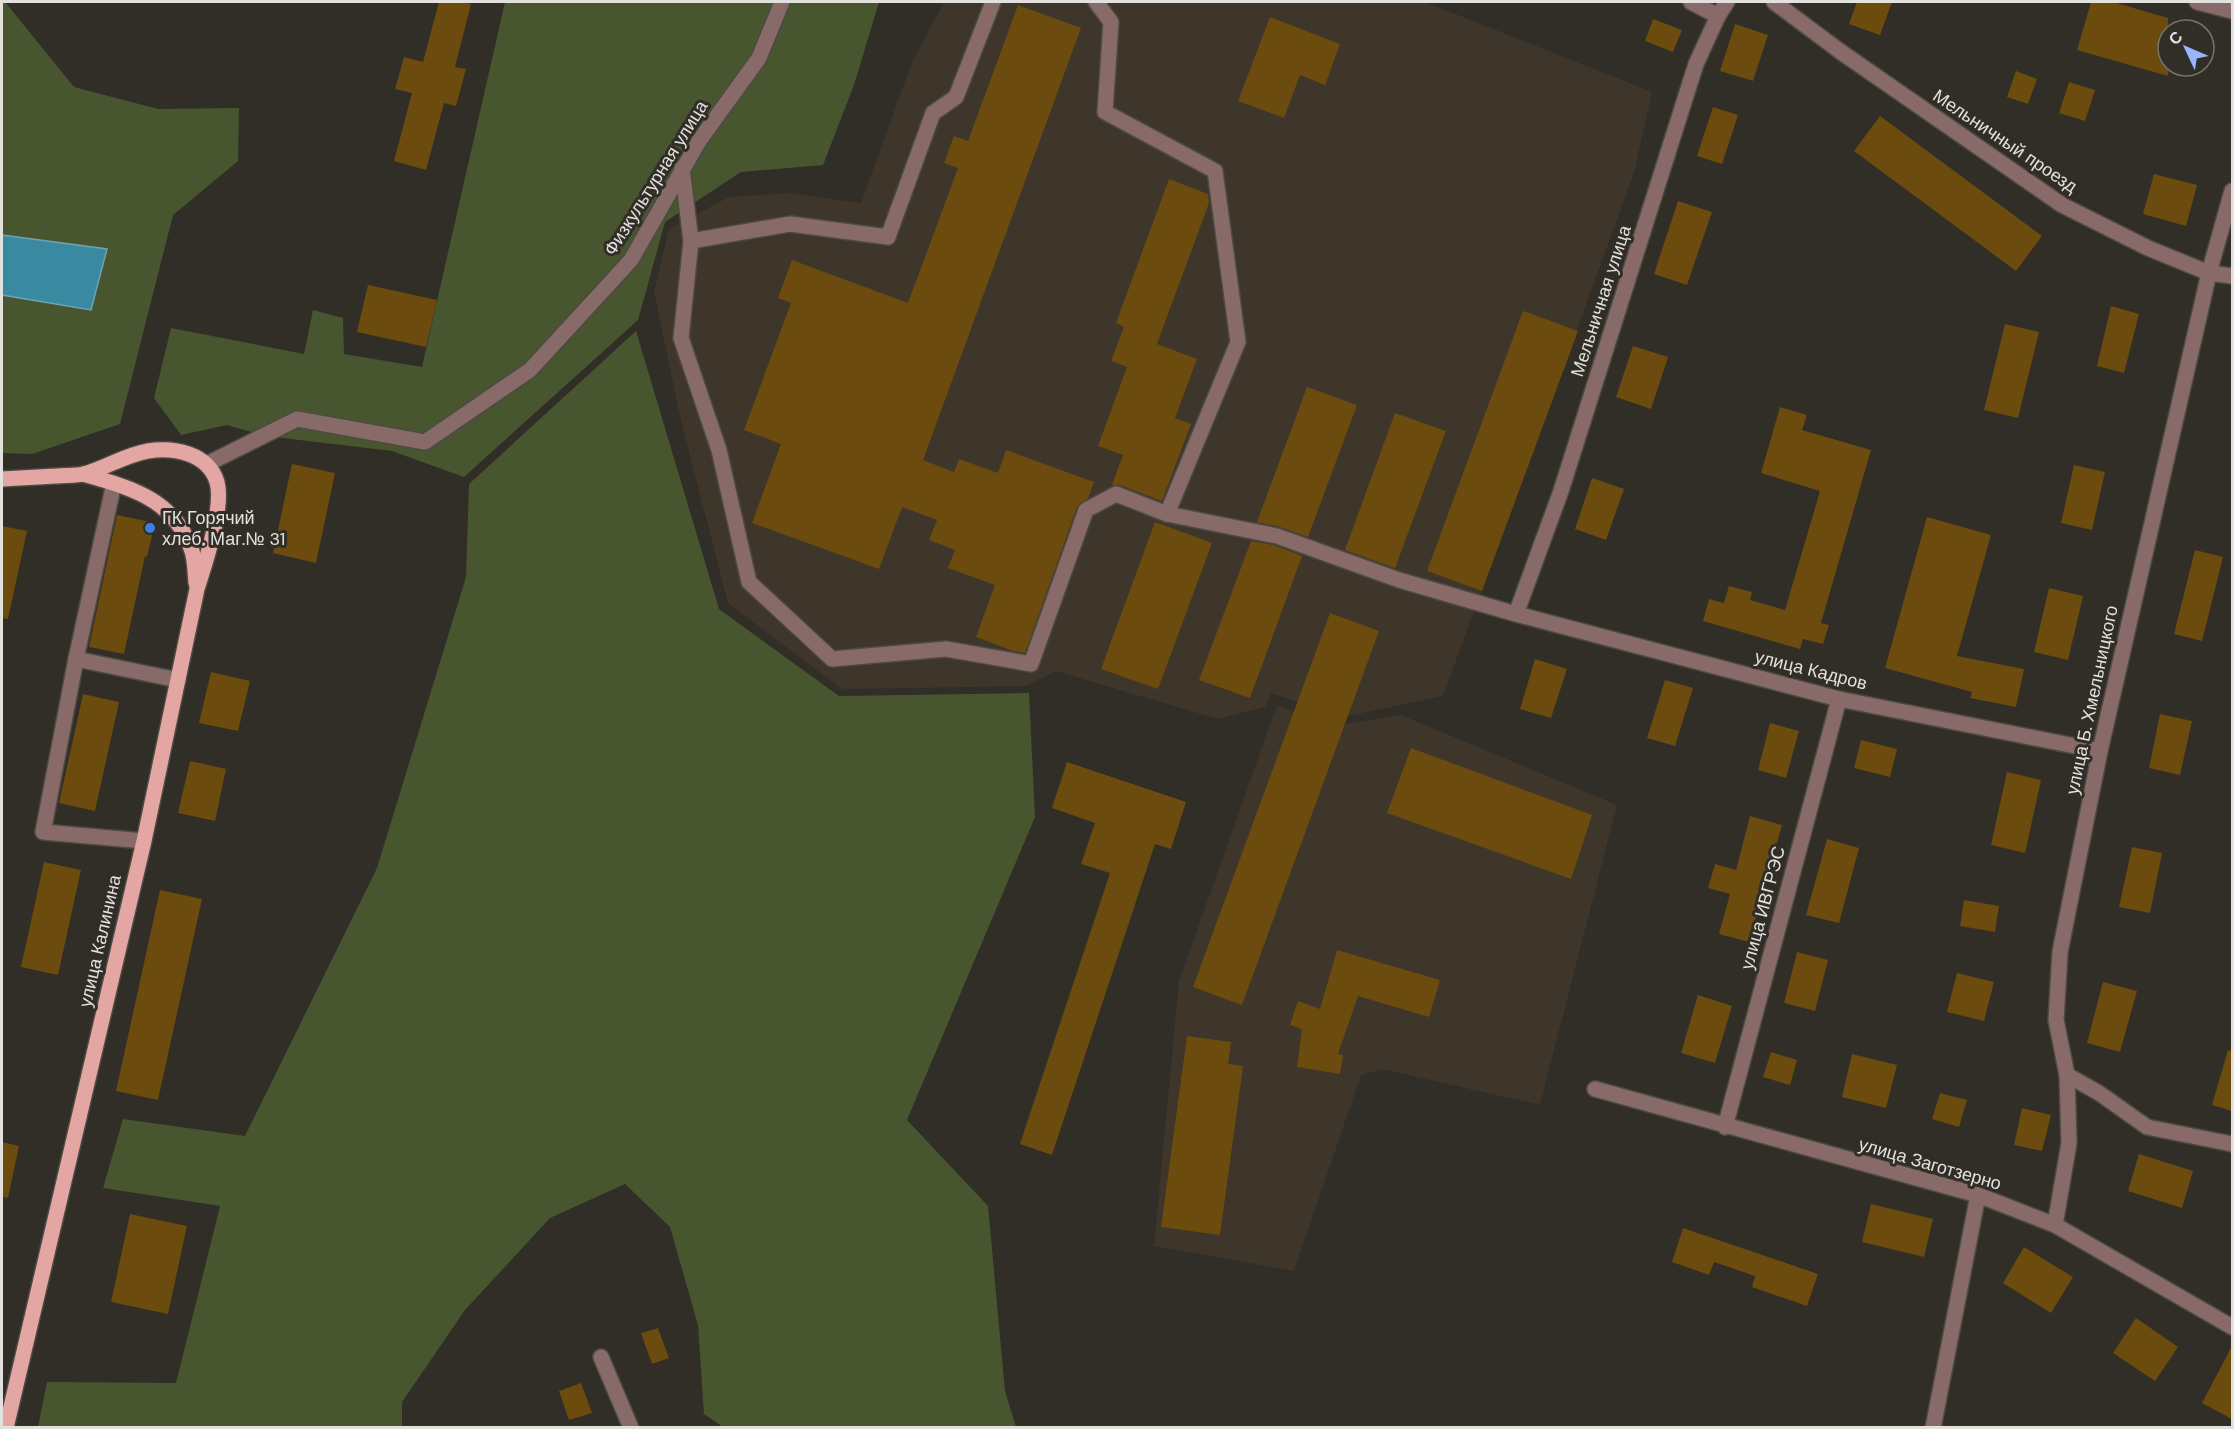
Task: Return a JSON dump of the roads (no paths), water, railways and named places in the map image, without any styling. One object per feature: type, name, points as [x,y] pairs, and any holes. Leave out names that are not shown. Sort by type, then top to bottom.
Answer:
[{"type":"main road","points":[[2,479],[82,474],[129,456],[150,451],[177,451],[194,456],[207,464]]},
{"type":"main road","points":[[114,483],[120,467],[129,456]]},
{"type":"main road","name":"улица Калинина","points":[[6,1428],[144,841],[197,589],[218,504],[217,482],[207,464]]},
{"type":"main road","points":[[82,474],[148,496],[168,511],[183,530],[192,552],[197,589]]},
{"type":"main road","points":[[183,530],[192,534],[202,532],[214,523]]},
{"type":"street","name":"Физкультурная улица","points":[[207,464],[297,419],[425,442],[530,370],[630,261],[682,168],[759,58],[782,2]]},
{"type":"street","points":[[682,168],[692,241],[790,224],[888,237],[933,113],[956,97],[993,2]]},
{"type":"street","points":[[1096,2],[1111,22],[1105,112],[1215,171],[1238,342],[1167,514]]},
{"type":"street","points":[[1690,2],[1718,16]]},
{"type":"street","name":"Мельничная улица","points":[[1516,614],[1561,491],[1696,64],[1727,2]]},
{"type":"street","name":"Мельничный проезд","points":[[1774,2],[1841,52],[2062,205],[2148,248],[2209,273],[2232,276]]},
{"type":"street","points":[[2197,2],[2232,12]]},
{"type":"street","name":"улица Б. Хмельницкого","points":[[2055,1225],[2069,1143],[2067,1075],[2056,1020],[2060,952],[2100,751],[2209,273],[2232,191]]},
{"type":"street","name":"улица Кадров","points":[[692,241],[681,338],[719,450],[749,582],[832,659],[946,649],[1031,664],[1086,510],[1116,494],[1167,514],[1277,536],[1399,580],[1516,614],[1839,699],[2100,751]]},
{"type":"street","points":[[114,483],[76,659],[43,832],[144,841]]},
{"type":"street","points":[[76,659],[178,680]]},
{"type":"street","name":"улица ИВГРЭС","points":[[1725,1127],[1839,699]]},
{"type":"street","points":[[2067,1075],[2099,1093],[2147,1127],[2232,1144]]},
{"type":"street","name":"улица Заготзерно","points":[[1595,1089],[1978,1196],[2055,1225],[2232,1327]]},
{"type":"street","points":[[1933,1428],[1978,1196]]},
{"type":"street","points":[[601,1357],[631,1428]]},
{"type":"water","points":[[2,235],[107,249],[91,310],[2,295]]},
{"type":"place","name":"ГК Горячий хлеб. Маг.№ 31","points":[[150,528]]}]
